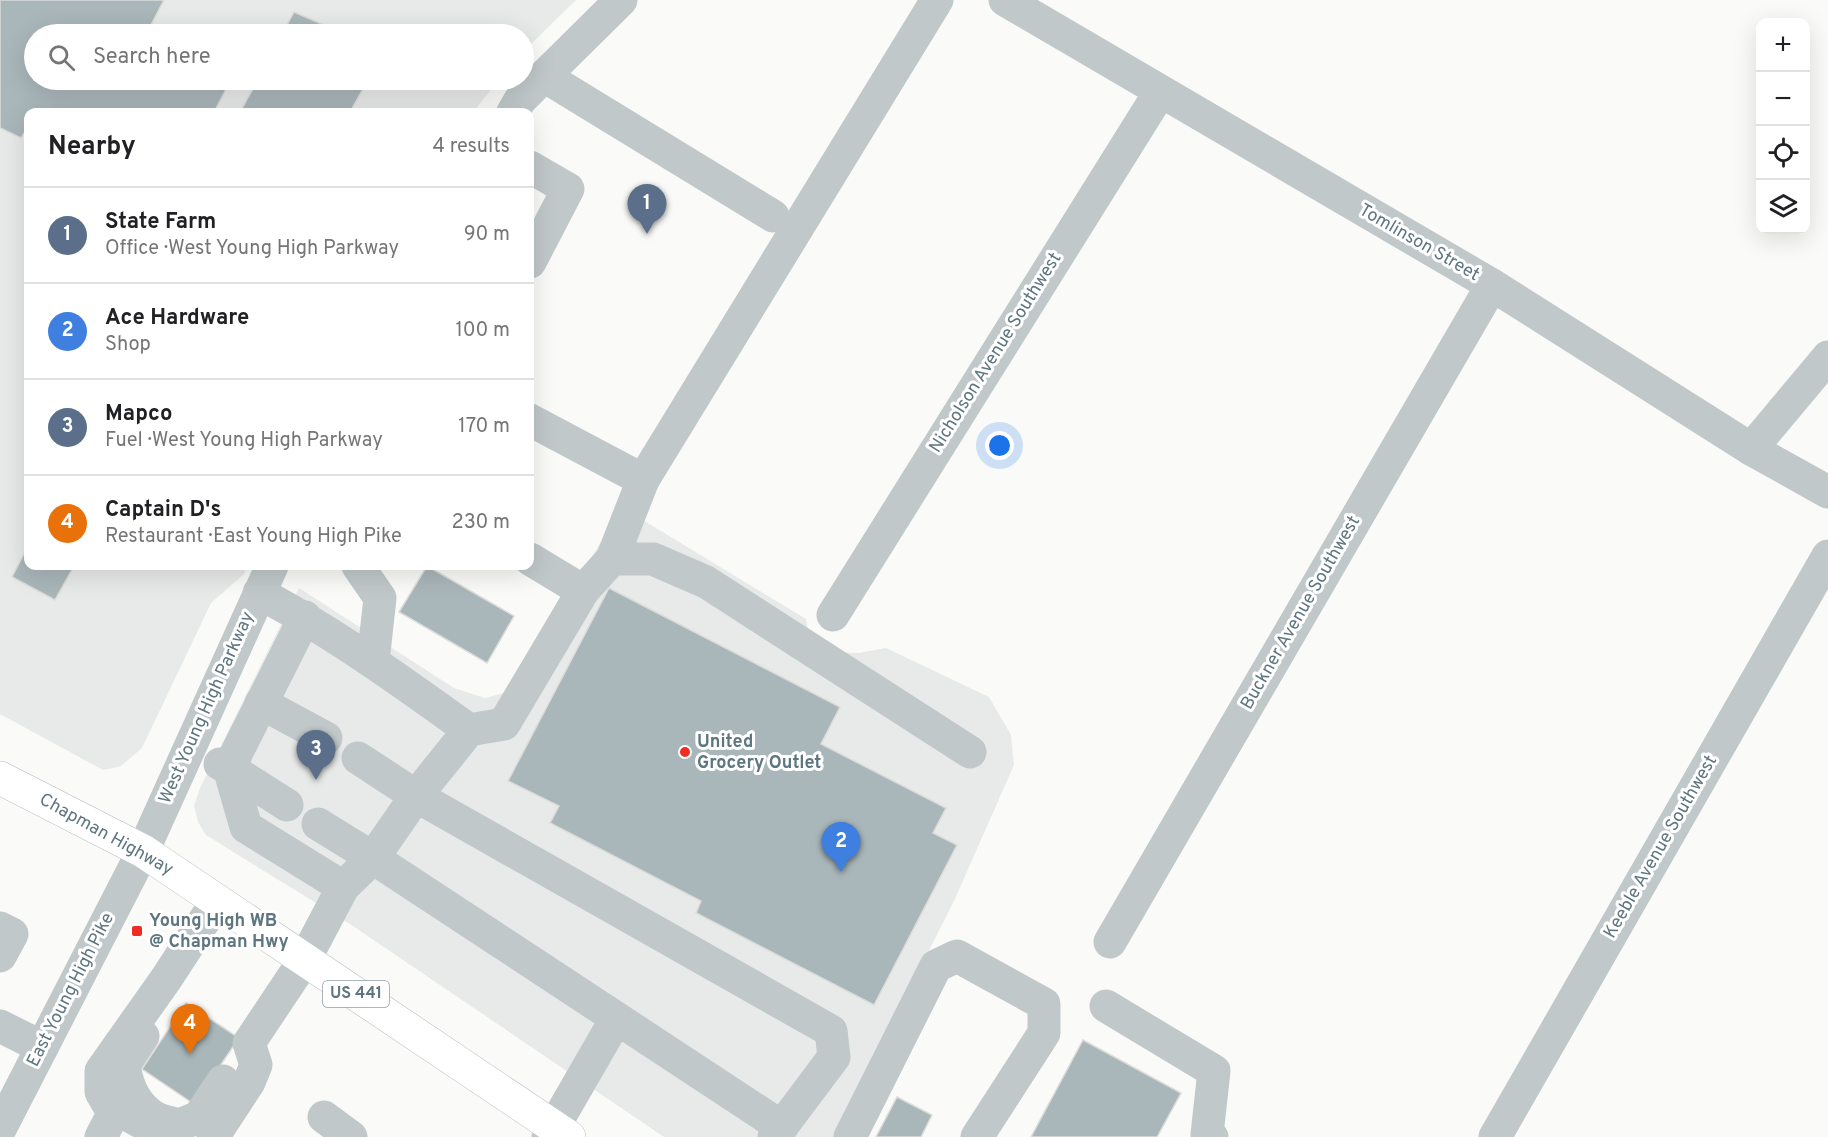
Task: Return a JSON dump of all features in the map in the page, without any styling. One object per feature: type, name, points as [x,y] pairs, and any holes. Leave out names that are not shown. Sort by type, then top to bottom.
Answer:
[{"type":"highway","name":"Chapman Highway","points":[[0,778],[143,851],[305,959],[557,1134]]},
{"type":"street","points":[[534,86],[621,0]]},
{"type":"street","points":[[266,579],[305,617],[373,661],[469,729],[504,724],[583,591],[612,559],[643,480],[937,0]]},
{"type":"street","name":"Tomlinson Street","points":[[1005,0],[1492,285],[1751,449],[1828,492]]},
{"type":"street","points":[[544,76],[773,216]]},
{"type":"street","points":[[515,108],[530,90]]},
{"type":"street","name":"Nicholson Avenue Southwest","points":[[833,615],[1160,92]]},
{"type":"street","points":[[534,169],[568,189],[534,254]]},
{"type":"street","name":"Buckner Avenue Southwest","points":[[1110,942],[1492,285]]},
{"type":"street","points":[[1751,449],[1828,357]]},
{"type":"street","points":[[534,422],[643,480]]},
{"type":"street","name":"Keeble Avenue Southwest","points":[[1495,1137],[1828,556]]},
{"type":"street","points":[[612,559],[653,559],[706,582],[970,752]]},
{"type":"street","points":[[534,561],[583,591]]},
{"type":"street","points":[[361,570],[380,598],[373,661]]},
{"type":"street","name":"West Young High Parkway","points":[[143,851],[266,579]]},
{"type":"street","points":[[305,617],[229,768],[246,827],[343,887]]},
{"type":"street","points":[[261,703],[326,738]]},
{"type":"street","points":[[166,979],[166,1003],[124,1065],[126,1082],[139,1104],[155,1117],[179,1125],[199,1117],[305,959],[343,887],[373,858],[416,796],[469,729]]},
{"type":"street","points":[[189,749],[229,768],[286,805]]},
{"type":"street","points":[[318,824],[615,1019],[778,1132],[834,1057],[831,1031],[416,796],[358,758]]},
{"type":"street","name":"East Young High Pike","points":[[0,1129],[143,851]]},
{"type":"street","points":[[168,1137],[108,1104],[101,1092],[101,1071],[166,979],[217,901]]},
{"type":"street","points":[[850,1137],[936,966],[957,956],[1044,1004],[1044,1033],[977,1137]]},
{"type":"street","points":[[1106,1006],[1214,1071],[1207,1134],[1212,1137]]},
{"type":"street","points":[[557,1134],[615,1019]]},
{"type":"street","points":[[0,1026],[42,1047]]},
{"type":"street","points":[[213,1137],[253,1073],[256,1065],[249,1043]]},
{"type":"street","points":[[101,1137],[116,1108]]},
{"type":"street","points":[[324,1117],[351,1137]]},
{"type":"shaded area","points":[[0,0],[576,0],[534,41],[534,24],[24,24],[24,90],[491,90],[476,108],[24,108],[24,570],[246,570],[244,574],[211,603],[142,748],[121,766],[103,770],[0,714]]},
{"type":"shaded area","points":[[623,508],[806,619],[808,630],[829,652],[859,653],[886,648],[989,697],[1011,735],[1014,765],[954,901],[834,1137],[664,1137],[350,924],[206,835],[198,822],[194,806],[200,788],[299,588],[454,688],[485,698],[504,693]]},
{"type":"building","points":[[0,0],[164,0],[152,24],[24,24],[24,90],[226,90],[216,108],[24,108],[24,134],[21,138],[0,128]]},
{"type":"building","points":[[294,12],[322,24],[287,24]]},
{"type":"building","points":[[252,90],[362,90],[352,108],[242,108]]},
{"type":"building","points":[[24,554],[24,570],[72,570],[55,600],[12,577]]},
{"type":"building","points":[[425,570],[434,570],[514,616],[487,663],[399,612]]},
{"type":"building","points":[[609,588],[840,707],[821,744],[946,808],[933,833],[957,845],[874,1005],[696,913],[701,901],[550,823],[559,806],[508,781]]},
{"type":"building","points":[[186,1003],[239,1038],[194,1104],[142,1069]]},
{"type":"building","points":[[1083,1040],[1181,1093],[1157,1137],[1031,1137]]},
{"type":"building","points":[[897,1097],[932,1115],[921,1137],[876,1137]]},
{"type":"place","name":"State Farm","points":[[647,234]]},
{"type":"place","name":"United Grocery Outlet","points":[[685,752]]},
{"type":"place","name":"Mapco","points":[[316,780]]},
{"type":"place","name":"Ace Hardware","points":[[841,872]]},
{"type":"place","name":"Young High WB @ Chapman Hwy","points":[[137,931]]},
{"type":"place","name":"Captain D's","points":[[190,1054]]}]
